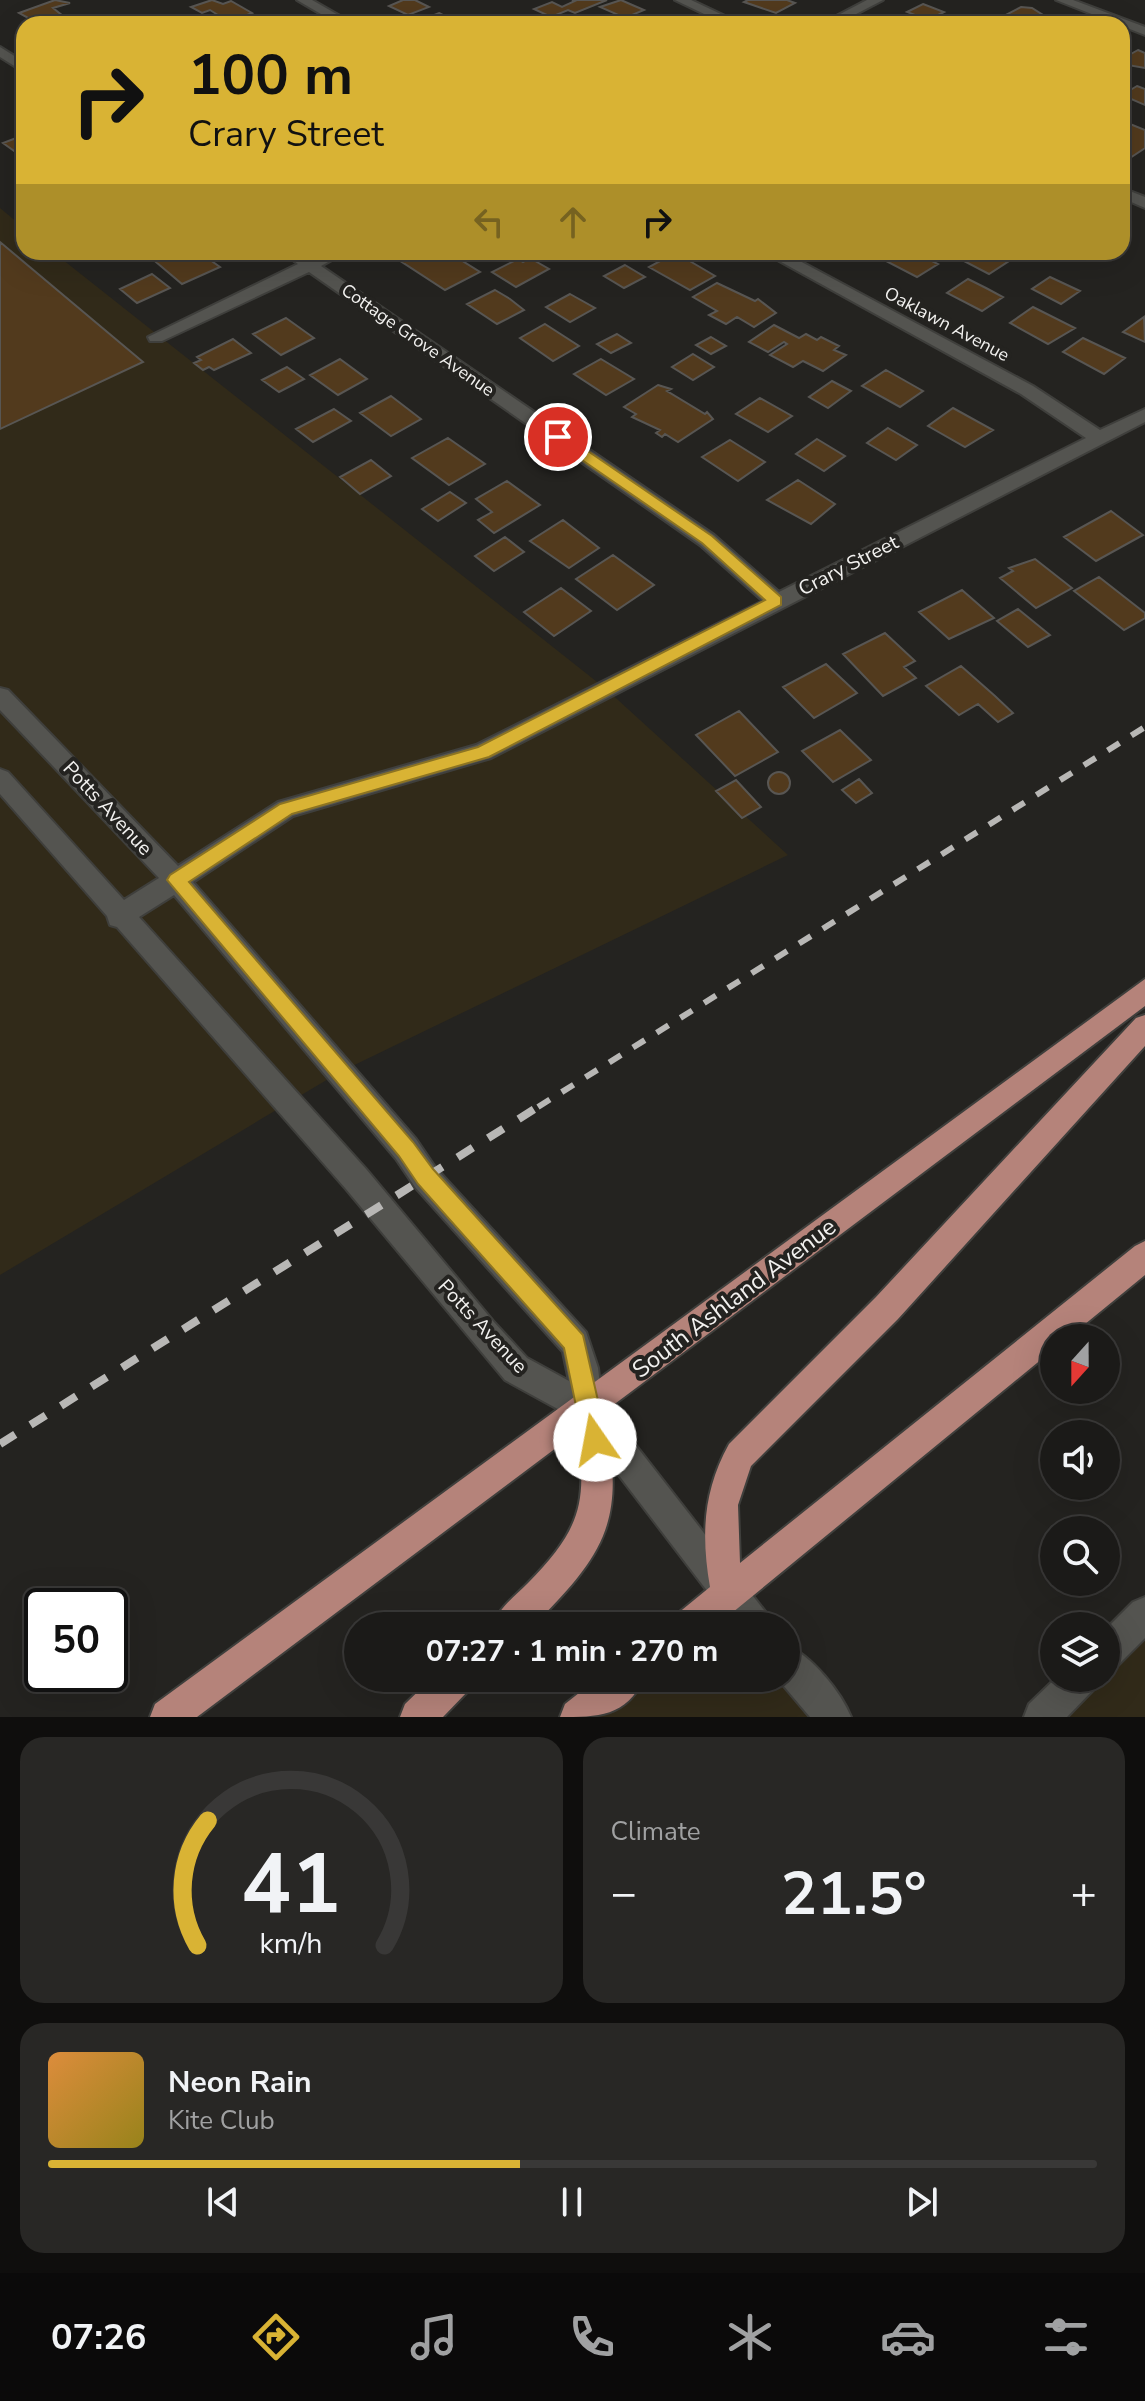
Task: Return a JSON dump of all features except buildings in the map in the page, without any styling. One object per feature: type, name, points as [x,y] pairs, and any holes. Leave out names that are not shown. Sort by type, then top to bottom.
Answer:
[{"type":"main road","name":"South Ashland Avenue","points":[[168,1717],[1145,991]]},
{"type":"main road","points":[[728,1594],[718,1526],[730,1471],[740,1455],[908,1286],[1145,1027]]},
{"type":"main road","points":[[706,1612],[1145,1256]]},
{"type":"main road","points":[[523,1612],[576,1559],[597,1519],[599,1476],[587,1408]]},
{"type":"main road","points":[[418,1717],[443,1692]]},
{"type":"main road","points":[[578,1717],[609,1692]]},
{"type":"street","points":[[303,0],[333,16]]},
{"type":"street","points":[[681,0],[718,16]]},
{"type":"street","points":[[844,16],[877,0]]},
{"type":"street","points":[[1062,0],[1105,16]]},
{"type":"street","name":"Cottage Grove Avenue","points":[[303,260],[707,540],[776,601]]},
{"type":"street","points":[[156,337],[321,260]]},
{"type":"street","name":"Oaklawn Avenue","points":[[786,260],[1027,390],[1099,438]]},
{"type":"street","name":"Crary Street","points":[[119,917],[286,809],[483,752],[1145,415]]},
{"type":"street","name":"Potts Avenue","points":[[0,696],[176,880],[406,1149],[425,1177],[575,1343],[583,1368],[587,1408]]},
{"type":"street","name":"Potts Avenue","points":[[0,778],[119,917],[356,1179],[516,1369],[587,1408]]},
{"type":"street","points":[[587,1408],[743,1612]]},
{"type":"street","points":[[1120,1639],[1145,1614]]},
{"type":"street","points":[[800,1678],[833,1717]]},
{"type":"street","points":[[1042,1717],[1067,1692]]},
{"type":"shaded area","points":[[0,208],[16,221],[16,260],[63,260],[606,689],[788,855],[340,1072],[0,1275]]},
{"type":"shaded area","points":[[1145,1614],[1145,1717],[1042,1717],[1067,1692],[1120,1692],[1120,1639]]},
{"type":"shaded area","points":[[800,1690],[833,1717],[578,1717],[609,1692]]},
{"type":"railway","points":[[538,1107],[1145,727]]},
{"type":"railway","points":[[0,1444],[541,1105]]},
{"type":"route","points":[[558,437],[707,540],[776,601],[483,752],[286,809],[176,880],[406,1149],[425,1177],[575,1343],[583,1368],[587,1408],[595,1440]]}]
